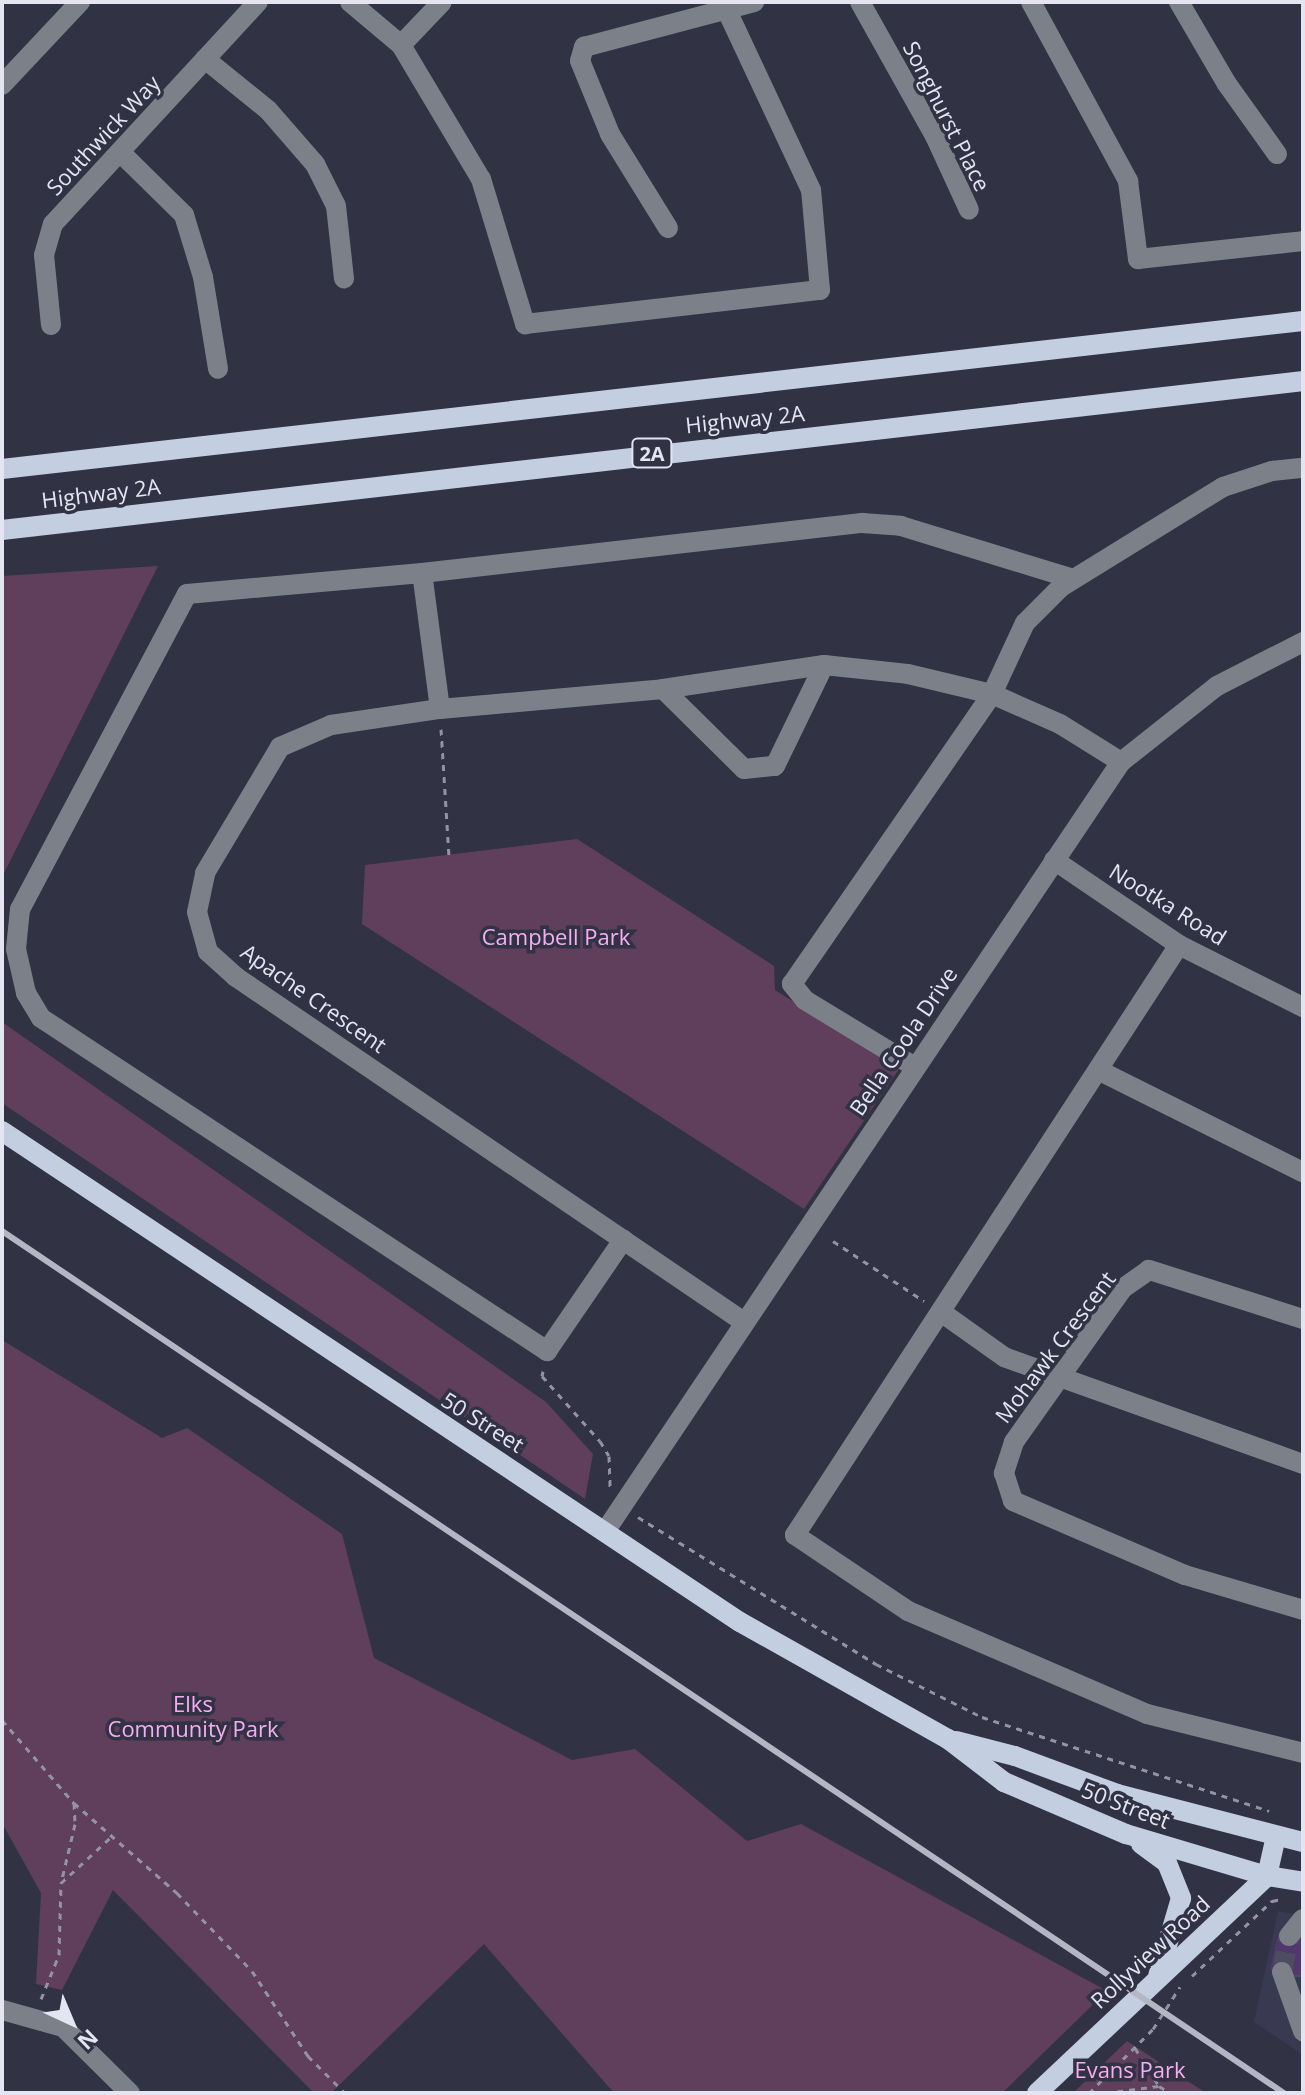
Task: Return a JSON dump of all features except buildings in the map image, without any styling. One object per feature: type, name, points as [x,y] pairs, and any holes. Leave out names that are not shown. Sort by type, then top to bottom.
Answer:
[{"type":"main road","name":"Highway 2A","points":[[2,469],[1303,321]]},
{"type":"main road","name":"Highway 2A","points":[[2,530],[1303,381]]},
{"type":"main road","name":"50 Street","points":[[2,1131],[740,1622],[948,1739],[1004,1782],[1126,1834],[1267,1876],[1299,1889]]},
{"type":"main road","name":"50 Street","points":[[948,1739],[1015,1756],[1117,1794],[1303,1842]]},
{"type":"main road","points":[[1126,1834],[1167,1863],[1181,1898],[1158,1976]]},
{"type":"main road","points":[[1267,1876],[1276,1836]]},
{"type":"main road","name":"Rollyview Road","points":[[1037,2093],[1267,1876]]},
{"type":"street","points":[[2,85],[80,2]]},
{"type":"street","name":"Southwick Way","points":[[51,325],[44,255],[53,224],[258,2]]},
{"type":"street","points":[[350,2],[401,45],[481,179],[525,324],[820,290],[811,190],[725,6]]},
{"type":"street","points":[[401,45],[442,2]]},
{"type":"street","points":[[668,228],[610,134],[580,61],[584,47],[725,6],[754,2]]},
{"type":"street","name":"Songhurst Place","points":[[860,2],[935,136],[969,210]]},
{"type":"street","points":[[1031,2],[1128,181],[1138,259],[1303,241]]},
{"type":"street","points":[[1179,2],[1227,84],[1277,154]]},
{"type":"street","points":[[205,59],[268,110],[315,164],[336,206],[344,279]]},
{"type":"street","points":[[120,152],[184,215],[203,277],[218,369]]},
{"type":"street","points":[[915,1067],[805,1000],[792,984],[992,694],[1025,623],[1073,579],[1223,487],[1272,471],[1303,468]]},
{"type":"street","points":[[623,1240],[547,1351],[41,1018],[26,993],[16,949],[20,909],[187,594],[422,573],[862,523],[901,526],[1073,579]]},
{"type":"street","points":[[422,573],[440,709]]},
{"type":"street","name":"Bella Coola Drive","points":[[606,1530],[1121,762],[1217,686],[1303,642]]},
{"type":"street","points":[[663,689],[744,769],[775,766],[824,665]]},
{"type":"street","name":"Apache Crescent","points":[[744,1322],[236,977],[208,952],[197,912],[205,873],[280,747],[331,725],[440,709],[663,689],[824,665],[908,674],[992,694],[1060,724],[1121,762]]},
{"type":"street","name":"Nootka Road","points":[[1054,860],[1179,945],[1303,1007]]},
{"type":"street","points":[[1179,945],[795,1535],[908,1611],[1147,1714],[1303,1753]]},
{"type":"street","points":[[1098,1070],[1303,1172]]},
{"type":"street","name":"Mohawk Crescent","points":[[1303,1319],[1149,1270],[1123,1288],[1014,1442],[1004,1473],[1013,1501],[1185,1575],[1303,1610]]},
{"type":"street","points":[[941,1312],[1004,1357],[1303,1464]]},
{"type":"street","points":[[1289,1936],[1303,1919]]},
{"type":"street","points":[[1282,1972],[1303,2031]]},
{"type":"street","points":[[1289,1997],[1303,1977]]},
{"type":"street","points":[[2,2010],[63,2027],[130,2093]]},
{"type":"path","points":[[440,709],[449,855]]},
{"type":"path","points":[[833,1241],[941,1312]]},
{"type":"path","points":[[547,1351],[542,1376],[600,1441],[609,1456],[611,1493],[622,1507],[876,1664],[982,1717],[1274,1813]]},
{"type":"path","points":[[2,1720],[74,1803],[177,1893],[252,1971],[308,2056],[345,2093]]},
{"type":"path","points":[[30,2018],[59,1955],[61,1883],[75,1824],[74,1803]]},
{"type":"path","points":[[61,1883],[110,1837]]},
{"type":"path","points":[[1089,2093],[1135,2047],[1178,1989],[1272,1901],[1299,1889]]},
{"type":"path","points":[[1135,2047],[1159,2086],[1170,2093]]},
{"type":"path","points":[[1105,2093],[1159,2086]]},
{"type":"shaded area","points":[[1278,1911],[1303,1916],[1303,2055],[1254,2022]]},
{"type":"green space","points":[[158,566],[2,877],[2,576]]},
{"type":"green space","name":"Campbell Park","points":[[577,839],[774,966],[775,990],[899,1069],[804,1209],[362,924],[365,865]]},
{"type":"green space","points":[[2,1022],[546,1402],[593,1454],[585,1499],[2,1103]]},
{"type":"green space","name":"Elks Community Park","points":[[2,1340],[162,1438],[187,1428],[342,1534],[374,1658],[572,1760],[635,1749],[747,1841],[801,1824],[1107,1991],[1002,2093],[614,2093],[484,1944],[331,2093],[314,2093],[113,1890],[62,1990],[36,1984],[41,1893],[2,1823]]},
{"type":"green space","name":"Evans Park","points":[[1127,2041],[1206,2093],[1073,2093]]},
{"type":"tunnel","points":[[1282,1972],[1289,1936]]},
{"type":"railway","points":[[2,1231],[1284,2093]]}]
